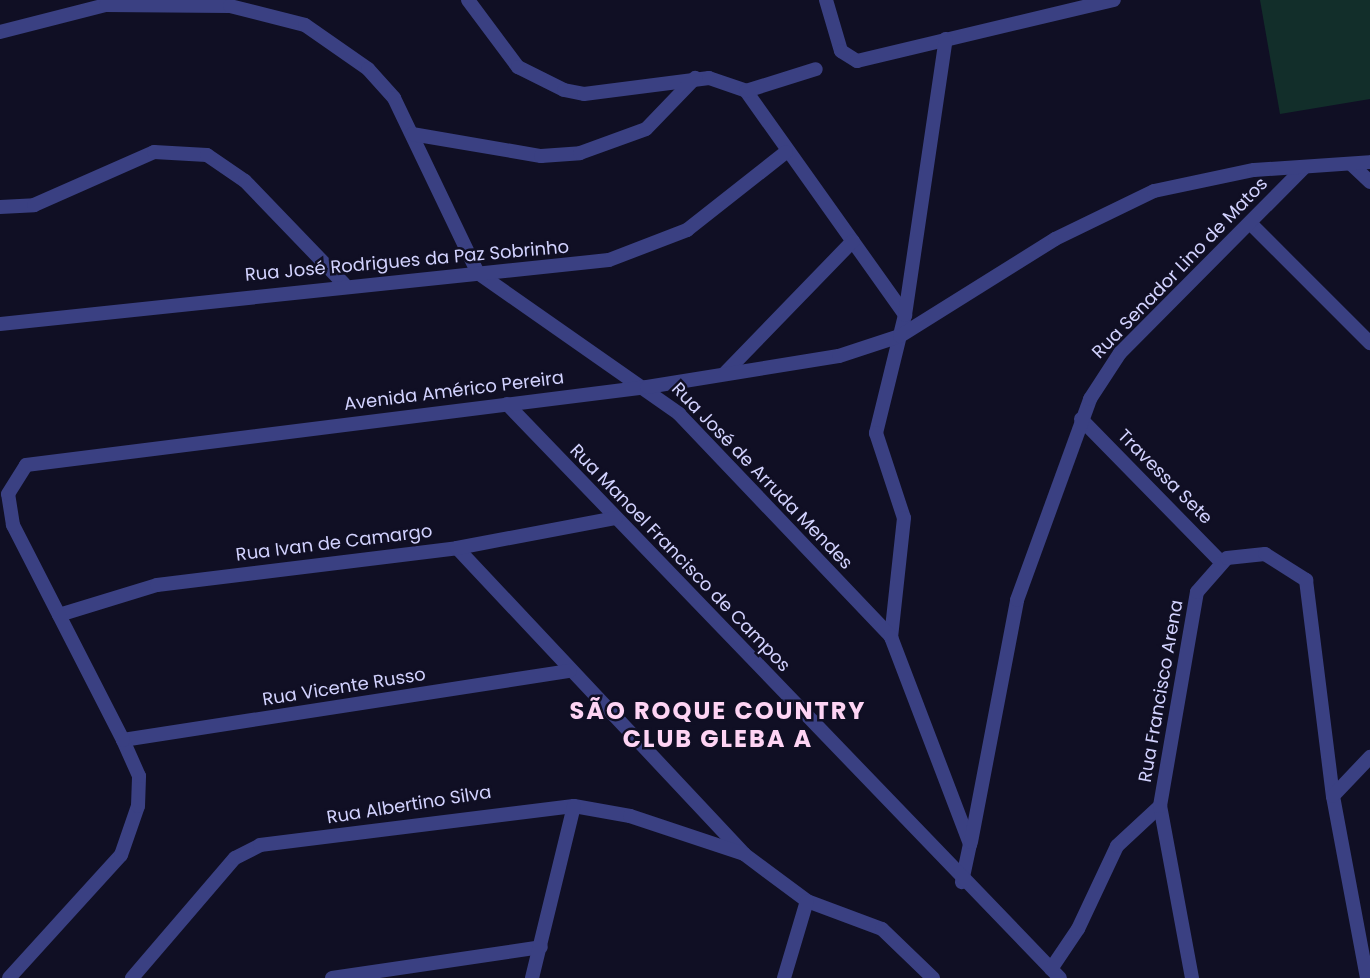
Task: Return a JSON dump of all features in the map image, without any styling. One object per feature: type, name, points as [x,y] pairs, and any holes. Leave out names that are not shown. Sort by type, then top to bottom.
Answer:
[{"type":"street","points":[[0,32],[124,0]]},
{"type":"street","points":[[468,0],[519,66],[564,90],[584,94],[695,78],[722,79],[746,91],[786,152],[905,315]]},
{"type":"street","points":[[826,0],[848,59],[1114,0]]},
{"type":"street","points":[[106,5],[230,6],[299,23],[368,69],[412,134],[478,273]]},
{"type":"street","points":[[891,637],[904,518],[876,433],[905,315],[946,39]]},
{"type":"street","points":[[746,91],[816,69]]},
{"type":"street","points":[[412,134],[541,156],[580,153],[646,130],[695,78]]},
{"type":"street","points":[[0,207],[34,205],[154,152],[207,155],[245,181],[344,284]]},
{"type":"street","name":"Rua José Rodrigues da Paz Sobrinho","points":[[0,324],[344,284],[573,266],[645,251],[687,230],[786,152]]},
{"type":"street","name":"Avenida Américo Pereira","points":[[58,615],[13,525],[8,494],[14,477],[42,459],[647,387],[813,362],[900,336],[1055,239],[1154,191],[1254,170],[1304,169],[1370,162]]},
{"type":"street","points":[[1352,165],[1370,182]]},
{"type":"street","name":"Rua Senador Lino de Matos","points":[[971,844],[1017,600],[1081,419],[1120,353],[1304,169]]},
{"type":"street","points":[[1251,223],[1370,343]]},
{"type":"street","points":[[724,374],[853,241]]},
{"type":"street","name":"Rua José de Arruda Mendes","points":[[478,273],[647,387],[891,637],[971,844]]},
{"type":"street","name":"Rua Manoel Francisco de Campos","points":[[507,404],[962,882],[1055,973]]},
{"type":"street","name":"Travessa Sete","points":[[1081,419],[1221,562]]},
{"type":"street","name":"Rua Ivan de Camargo","points":[[58,615],[157,585],[457,548],[616,519]]},
{"type":"street","points":[[457,548],[744,853],[807,901],[882,929],[933,978]]},
{"type":"street","points":[[1221,562],[1265,554],[1307,580],[1333,796],[1367,978]]},
{"type":"street","name":"Rua Francisco Arena","points":[[1192,978],[1160,806],[1198,592],[1221,562]]},
{"type":"street","points":[[9,978],[102,879],[137,823],[139,776],[58,615]]},
{"type":"street","name":"Rua Vicente Russo","points":[[123,740],[570,671]]},
{"type":"street","points":[[1333,796],[1370,757]]},
{"type":"street","points":[[532,978],[574,806]]},
{"type":"street","name":"Rua Albertino Silva","points":[[132,978],[235,858],[260,845],[574,806],[630,816],[744,853]]},
{"type":"street","points":[[1055,973],[1117,846],[1160,806]]},
{"type":"street","points":[[962,882],[971,844]]},
{"type":"street","points":[[784,978],[807,901]]},
{"type":"street","points":[[332,978],[390,974],[541,947]]},
{"type":"green space","points":[[1260,0],[1370,0],[1370,99],[1280,114]]},
{"type":"district","name":"SÃO ROQUE COUNTRY CLUB GLEBA A","points":[[718,725]]}]
